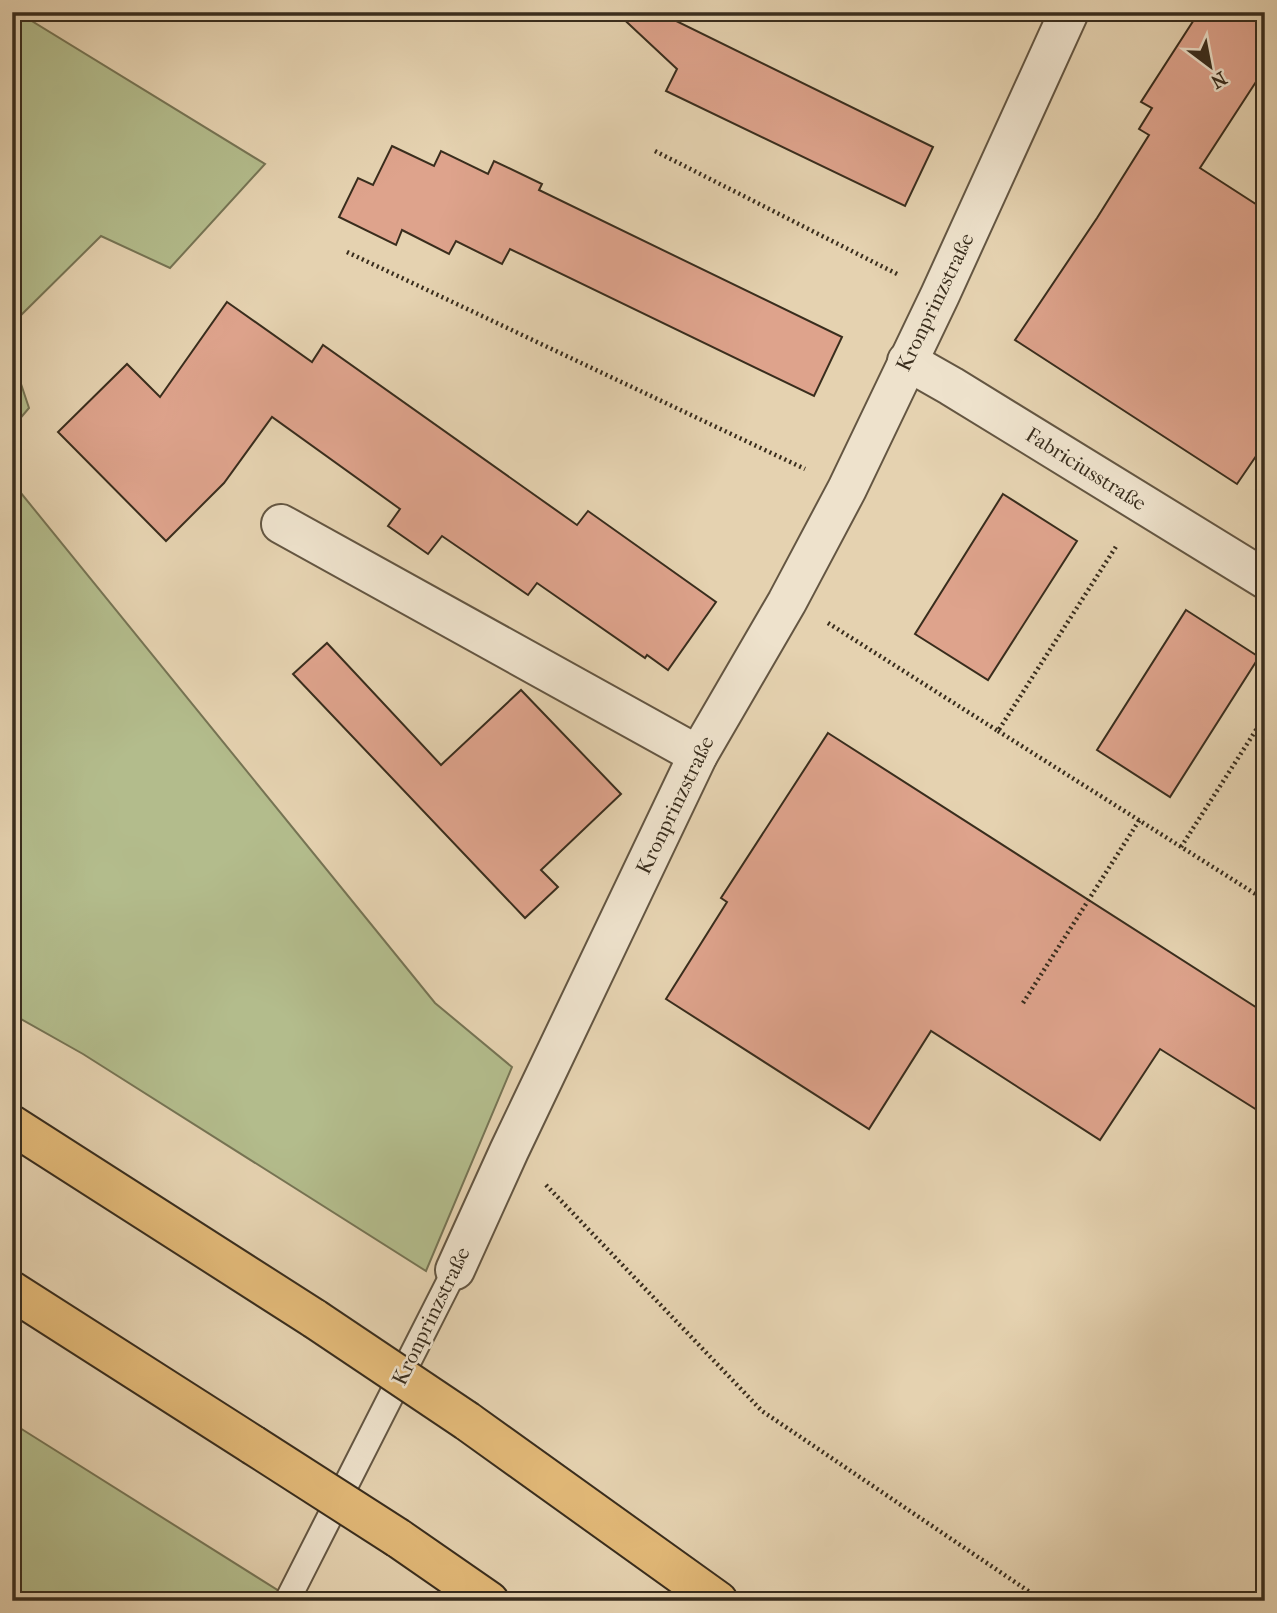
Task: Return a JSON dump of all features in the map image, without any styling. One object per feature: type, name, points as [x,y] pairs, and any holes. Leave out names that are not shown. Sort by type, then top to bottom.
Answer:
[{"type":"highway","points":[[12,1125],[315,1319],[467,1422],[718,1601]]},
{"type":"highway","points":[[12,1291],[398,1538],[489,1601]]},
{"type":"street","name":"Kronprinzstraße","points":[[455,1270],[698,755],[787,602],[847,489],[940,295],[1069,12]]},
{"type":"street","name":"Fabriciusstraße","points":[[906,362],[951,386],[1265,579]]},
{"type":"street","points":[[281,524],[698,755]]},
{"type":"lane","name":"Kronprinzstraße","points":[[286,1601],[455,1270]]},
{"type":"path","points":[[655,151],[940,295]]},
{"type":"path","points":[[347,252],[847,489]]},
{"type":"path","points":[[998,731],[1143,505]]},
{"type":"path","points":[[787,602],[833,625],[1265,900]]},
{"type":"path","points":[[1181,847],[1265,716]]},
{"type":"path","points":[[1023,1003],[1140,820]]},
{"type":"path","points":[[509,1151],[762,1411],[1043,1601]]},
{"type":"green space","points":[[12,12],[17,12],[265,164],[170,268],[101,236],[12,324]]},
{"type":"green space","points":[[12,357],[29,408],[12,428]]},
{"type":"green space","points":[[12,482],[435,1003],[512,1067],[426,1271],[83,1054],[12,1014]]},
{"type":"green space","points":[[12,1423],[295,1601],[12,1601]]},
{"type":"building","points":[[616,12],[658,12],[933,147],[905,206],[666,91],[677,69]]},
{"type":"building","points":[[1199,12],[1265,12],[1265,68],[1200,168],[1265,210],[1265,443],[1237,484],[1015,340],[1149,135],[1139,129],[1152,108],[1141,102]]},
{"type":"building","points":[[392,146],[434,166],[441,151],[488,174],[494,161],[542,184],[539,190],[842,337],[814,396],[510,249],[502,264],[456,241],[449,254],[402,230],[396,245],[339,217],[358,178],[373,185]]},
{"type":"building","points":[[227,302],[312,362],[323,345],[577,525],[588,511],[716,602],[668,670],[647,655],[645,658],[537,583],[528,595],[442,536],[428,554],[388,526],[400,509],[272,417],[224,483],[166,541],[58,432],[127,364],[160,397]]},
{"type":"building","points":[[1003,494],[1077,541],[988,680],[915,634]]},
{"type":"building","points":[[1186,610],[1259,657],[1170,797],[1097,750]]},
{"type":"building","points":[[327,643],[441,765],[521,690],[621,794],[541,870],[558,887],[525,918],[293,674]]},
{"type":"building","points":[[828,733],[1265,1013],[1265,1115],[1160,1049],[1100,1140],[931,1031],[869,1129],[666,999],[727,902],[721,898]]}]
